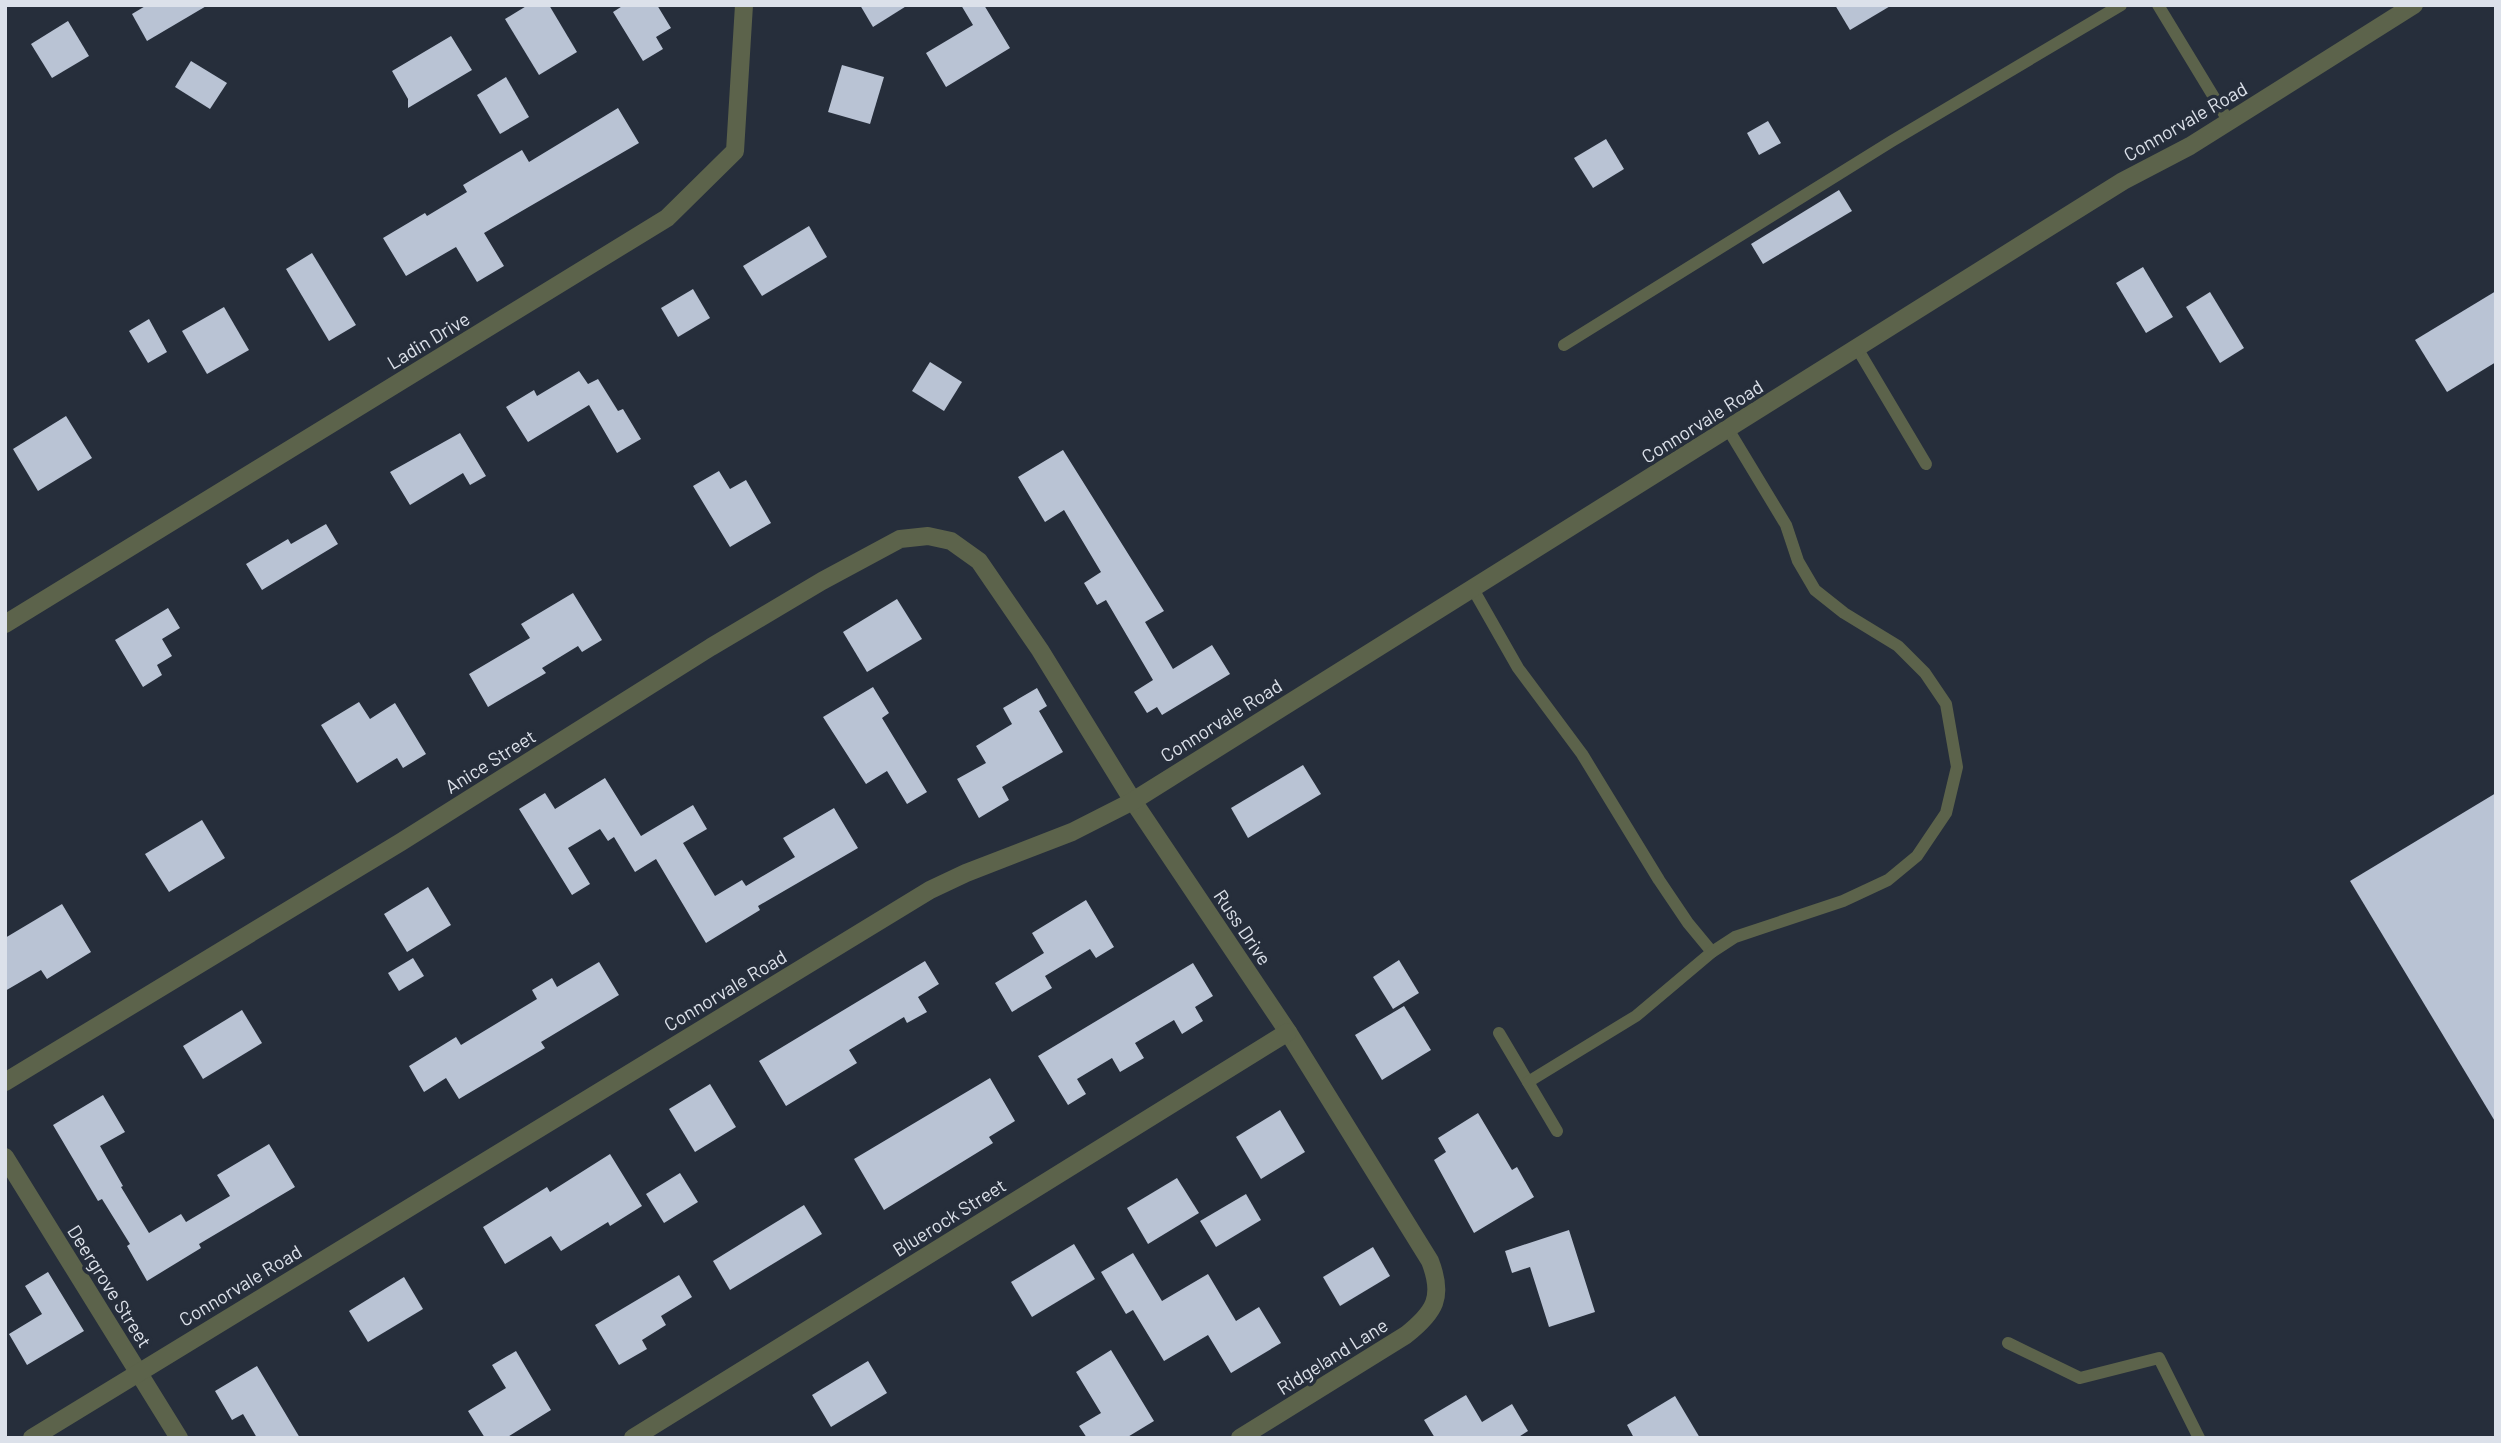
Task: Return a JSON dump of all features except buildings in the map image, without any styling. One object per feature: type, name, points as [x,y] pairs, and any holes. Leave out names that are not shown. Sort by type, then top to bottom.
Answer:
[{"type":"street","name":"Ladin Drive","points":[[5,624],[667,218],[734,151],[744,5]]},
{"type":"street","name":"Connorvale Road","points":[[32,1438],[930,890],[966,873],[1072,832],[1133,801],[2123,181],[2190,146],[2414,5]]},
{"type":"street","name":"Anice Street","points":[[5,1082],[401,842],[711,647],[822,581],[900,539],[928,536],[951,541],[979,561],[995,585]]},
{"type":"street","name":"Russ Drive","points":[[995,585],[1040,650],[1133,801],[1287,1032],[1430,1261],[1437,1279],[1436,1299]]},
{"type":"street","name":"Bluerock Street","points":[[633,1438],[1287,1032]]},
{"type":"street","name":"Deergrove Street","points":[[5,1157],[179,1438]]},
{"type":"street","name":"Ridgeland Lane","points":[[1240,1438],[1406,1335],[1425,1320],[1436,1299]]},
{"type":"lane","points":[[1564,345],[1892,141],[2121,5]]},
{"type":"lane","points":[[2158,5],[2229,122]]},
{"type":"lane","points":[[1857,348],[1926,464]]},
{"type":"lane","points":[[1528,1082],[1636,1016],[1712,952],[1735,937],[1843,901],[1888,880],[1917,856],[1946,813],[1957,767],[1946,705],[1925,673],[1898,646],[1844,613],[1815,590],[1798,561],[1786,525],[1728,429]]},
{"type":"lane","points":[[1473,589],[1518,668],[1582,754],[1659,880],[1688,923],[1712,952]]},
{"type":"lane","points":[[1499,1033],[1557,1131]]},
{"type":"lane","points":[[2008,1343],[2080,1378],[2159,1358],[2199,1438]]}]
